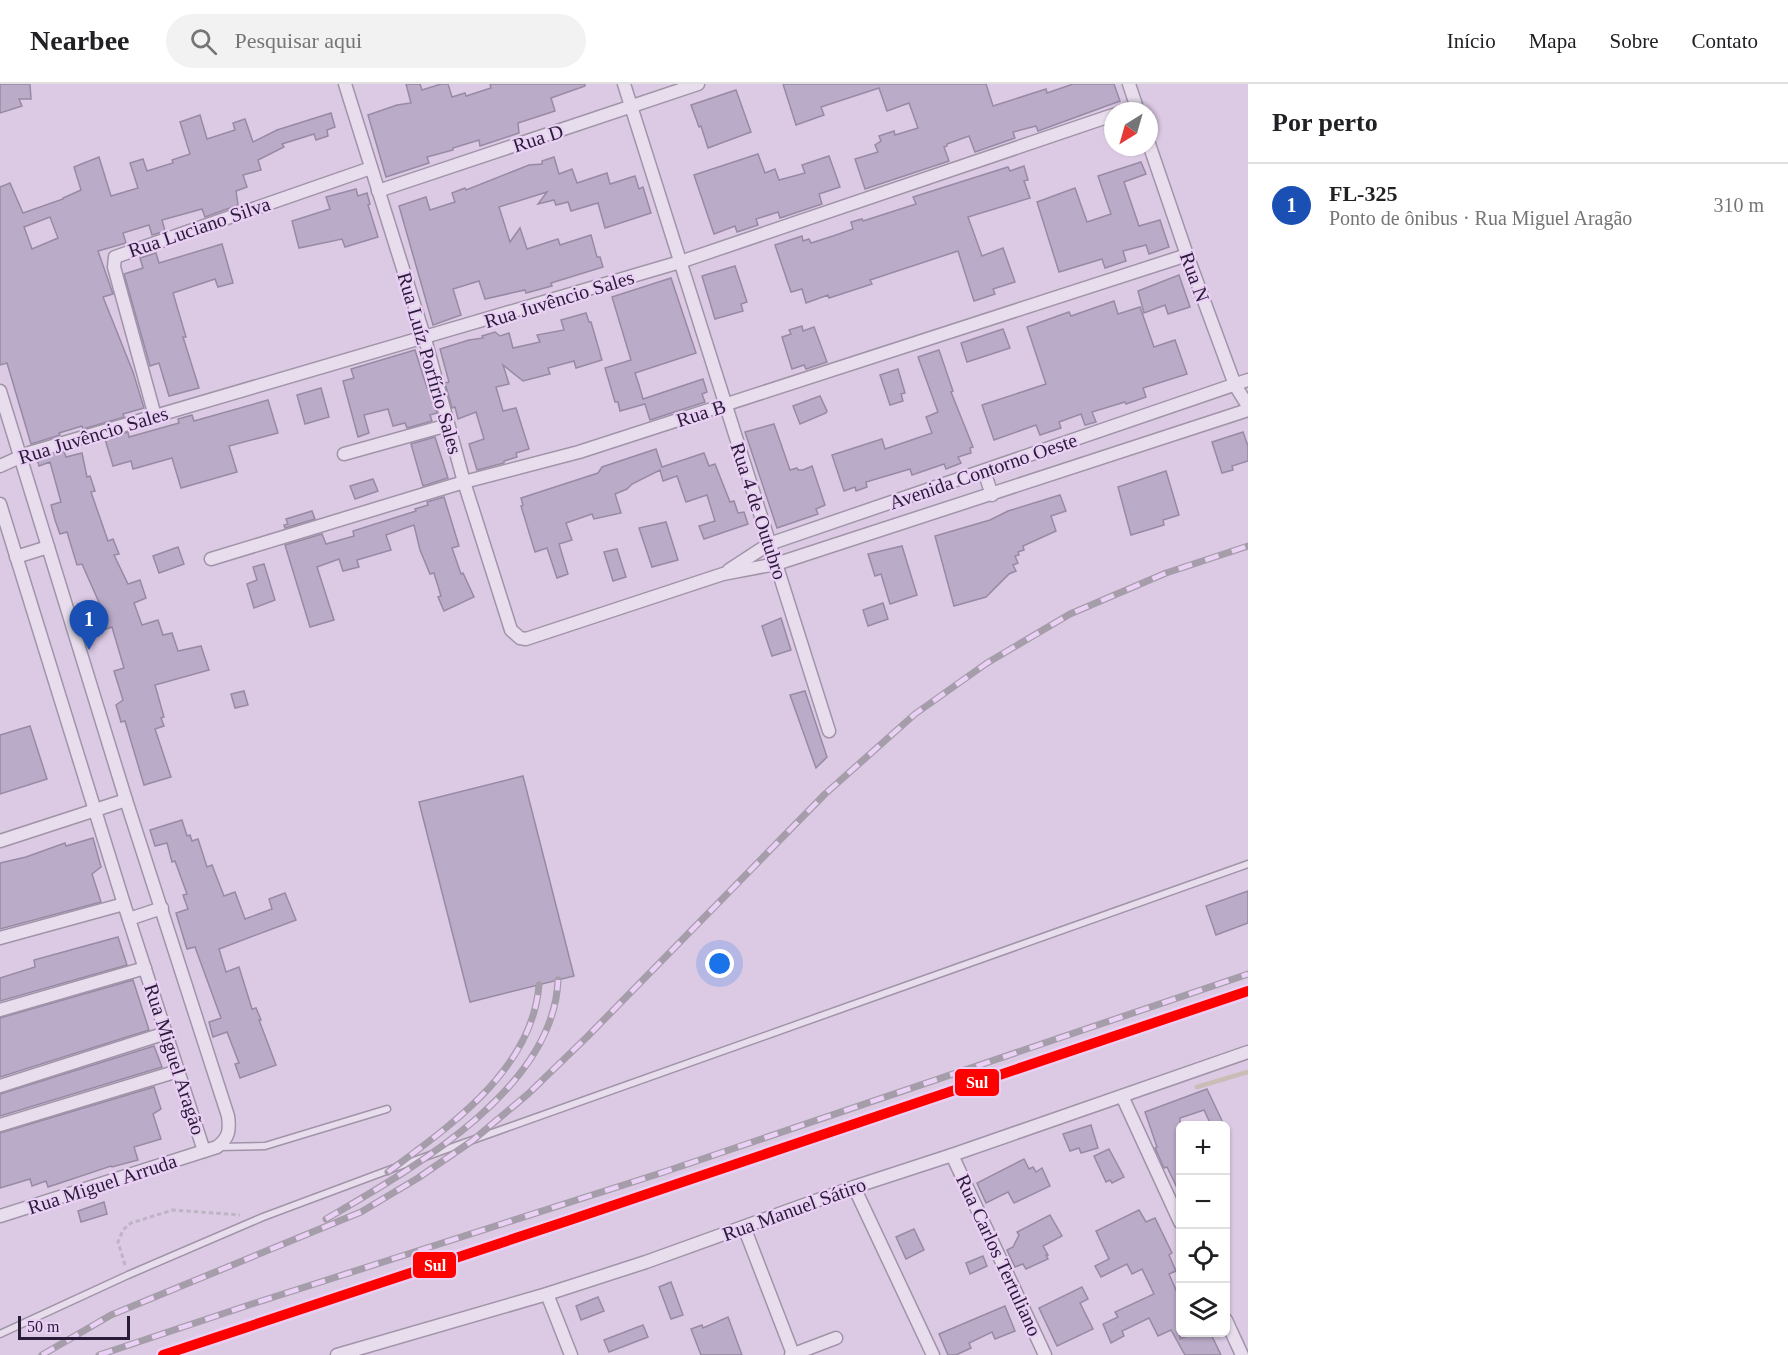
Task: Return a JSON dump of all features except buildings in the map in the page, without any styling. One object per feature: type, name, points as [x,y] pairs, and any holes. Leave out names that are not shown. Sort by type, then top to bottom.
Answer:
[{"type":"street","name":"Rua Luíz Porfírio Sales","points":[[345,84],[425,339],[464,482],[511,630],[520,639]]},
{"type":"street","name":"Rua 4 de Outubro","points":[[624,84],[829,731]]},
{"type":"street","name":"Rua D","points":[[378,191],[698,84]]},
{"type":"street","points":[[1129,84],[1135,102]]},
{"type":"street","name":"Rua Juvêncio Sales","points":[[0,466],[20,456],[425,339],[680,262],[1104,117]]},
{"type":"street","name":"Rua N","points":[[1153,156],[1186,255],[1235,385],[1248,408]]},
{"type":"street","name":"Rua Luciano Silva","points":[[155,416],[114,267],[115,257],[371,168]]},
{"type":"street","name":"Rua B","points":[[211,559],[464,482],[579,452],[1186,255]]},
{"type":"street","name":"Avenida Contorno Oeste","points":[[723,574],[769,544],[1248,380]]},
{"type":"street","name":"Rua Miguel Aragão","points":[[0,391],[126,800],[228,1116],[228,1135],[217,1147],[204,1151],[124,904],[0,504]]},
{"type":"street","name":"Avenida Contorno Oeste","points":[[520,639],[723,574],[776,564],[992,495],[1248,408]]},
{"type":"street","points":[[344,454],[448,425]]},
{"type":"street","points":[[984,471],[992,495]]},
{"type":"street","points":[[16,557],[48,547]]},
{"type":"street","points":[[0,841],[126,800]]},
{"type":"street","points":[[0,939],[124,904]]},
{"type":"street","points":[[129,919],[162,908]]},
{"type":"street","points":[[0,1010],[145,968]]},
{"type":"street","points":[[0,1086],[166,1033]]},
{"type":"street","name":"Rua Manuel Sátiro","points":[[337,1355],[547,1294],[646,1262],[854,1187],[1248,1052]]},
{"type":"street","points":[[0,1125],[178,1071]]},
{"type":"street","points":[[1122,1096],[1176,1213]]},
{"type":"street","name":"Rua Miguel Arruda","points":[[0,1216],[204,1151]]},
{"type":"street","name":"Rua Carlos Tertuliano","points":[[952,1155],[1045,1355]]},
{"type":"street","points":[[854,1187],[933,1355]]},
{"type":"street","points":[[744,1227],[792,1355],[836,1338]]},
{"type":"street","points":[[547,1294],[571,1355]]},
{"type":"street","points":[[1230,1329],[1242,1355]]},
{"type":"lane","points":[[0,1334],[128,1275],[263,1217],[416,1160],[1248,864]]},
{"type":"lane","points":[[217,1147],[265,1146],[387,1109]]},
{"type":"path","points":[[128,1275],[118,1242],[123,1230],[131,1223],[173,1210],[263,1217]]},
{"type":"waterway","points":[[1197,1087],[1248,1072]]},
{"type":"railway","points":[[42,1355],[111,1315],[361,1212],[418,1178],[472,1141],[528,1094],[587,1037],[825,794],[915,714],[987,663],[1070,614],[1166,573],[1248,546]]},
{"type":"railway","points":[[99,1355],[664,1172],[1248,974]]},
{"type":"railway","points":[[326,1219],[435,1151],[472,1122],[505,1091],[532,1057],[550,1020],[558,980]]},
{"type":"railway","points":[[388,1172],[462,1115],[505,1069],[521,1043],[533,1016],[539,985]]},
{"type":"transit line","name":"Sul","points":[[163,1355],[1248,991]]},
{"type":"place","name":"FL-325","points":[[89,650]]}]
